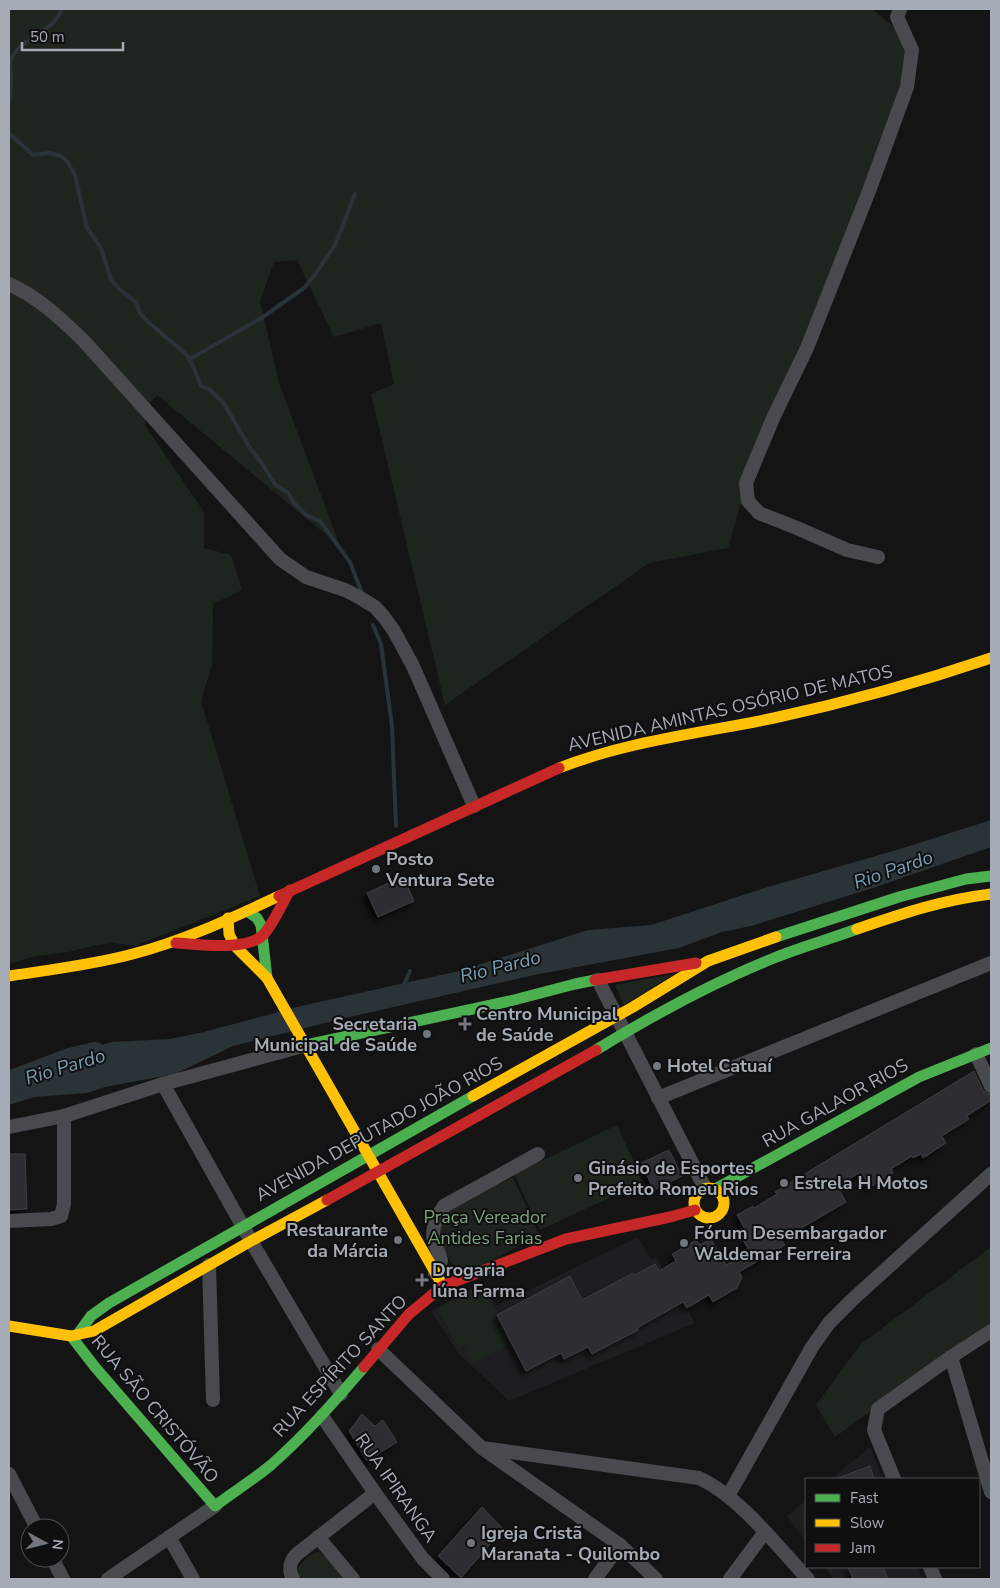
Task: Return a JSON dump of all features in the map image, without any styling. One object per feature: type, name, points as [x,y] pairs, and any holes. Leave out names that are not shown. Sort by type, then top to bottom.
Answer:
[{"type":"street","points":[[878,557],[847,550],[758,513],[748,501],[746,483],[774,416],[807,348],[908,87],[912,50],[897,17],[900,9]]},
{"type":"street","points":[[9,284],[54,312],[83,340],[280,558],[306,577],[357,596],[375,607],[384,617],[413,666],[474,806]]},
{"type":"street","name":"AVENIDA AMINTAS OSÓRIO DE MATOS","points":[[170,942],[247,911],[556,768],[587,757],[636,745],[806,711],[955,670],[991,658]]},
{"type":"street","name":"AVENIDA DEPUTADO JOÃO RIOS","points":[[74,1335],[87,1319],[98,1310],[242,1226],[616,1016],[708,961],[806,926],[899,897],[966,879],[991,876]]},
{"type":"street","points":[[9,976],[130,955],[170,942],[235,946],[263,935],[290,890]]},
{"type":"street","name":"AVENIDA DEPUTADO JOÃO RIOS","points":[[74,1335],[99,1329],[250,1241],[378,1172],[625,1032],[727,979],[774,958],[850,931],[938,903],[958,898],[991,894]]},
{"type":"street","points":[[247,911],[259,920],[269,980]]},
{"type":"street","points":[[228,918],[229,934],[235,946],[269,980],[443,1286],[566,1239],[695,1210]]},
{"type":"street","points":[[9,1127],[64,1116],[163,1084],[306,1045],[598,980],[708,961]]},
{"type":"street","points":[[658,1098],[991,964]]},
{"type":"street","points":[[598,980],[658,1098],[710,1188],[719,1191],[724,1199],[720,1213],[711,1218],[702,1216],[695,1210],[694,1199],[696,1194],[710,1188]]},
{"type":"street","name":"RUA GALAOR RIOS","points":[[710,1188],[919,1077],[991,1048]]},
{"type":"street","points":[[976,1054],[991,1086]]},
{"type":"street","name":"RUA GALAOR RIOS","points":[[924,1088],[948,1066]]},
{"type":"street","points":[[163,1084],[250,1241],[341,1394]]},
{"type":"street","points":[[9,1221],[50,1219],[61,1216],[64,1204],[64,1116]]},
{"type":"street","points":[[436,1273],[441,1262],[434,1242],[434,1228],[439,1212],[444,1206],[538,1154]]},
{"type":"street","points":[[728,1496],[812,1347],[829,1323],[853,1298],[991,1174]]},
{"type":"street","points":[[724,1199],[736,1193]]},
{"type":"street","points":[[209,1265],[214,1400]]},
{"type":"street","name":"RUA ESPÍRITO SANTO","points":[[215,1506],[268,1466],[322,1416],[409,1314],[443,1286]]},
{"type":"street","name":"RUA SÃO CRISTÓVÃO","points":[[9,1326],[74,1335],[96,1367],[215,1506]]},
{"type":"street","points":[[894,1478],[874,1430],[878,1409],[991,1331]]},
{"type":"street","points":[[378,1349],[482,1448],[620,1545],[656,1579]]},
{"type":"street","points":[[951,1357],[991,1492]]},
{"type":"street","name":"RUA IPIRANGA","points":[[322,1416],[423,1559],[443,1579]]},
{"type":"street","points":[[482,1448],[699,1478],[710,1483],[728,1496],[808,1579]]},
{"type":"street","points":[[9,1474],[32,1518]]},
{"type":"street","points":[[293,1579],[290,1569],[292,1560],[318,1537],[375,1493]]},
{"type":"street","points":[[108,1579],[215,1506]]},
{"type":"street","points":[[730,1579],[764,1532]]},
{"type":"street","points":[[169,1537],[194,1579]]},
{"type":"street","points":[[318,1537],[353,1579]]},
{"type":"street","points":[[595,1579],[620,1545]]},
{"type":"shaded area","points":[[638,1237],[651,1260],[656,1257],[695,1323],[509,1401],[458,1353],[431,1311],[481,1283],[496,1306]]},
{"type":"shaded area","points":[[870,1447],[883,1478],[832,1478]]},
{"type":"shaded area","points":[[805,1501],[805,1541],[787,1516]]},
{"type":"shaded area","points":[[826,1568],[918,1568],[923,1579],[834,1579]]},
{"type":"green space","points":[[9,9],[872,9],[912,42],[917,51],[745,489],[728,548],[649,563],[445,705],[371,394],[394,384],[381,323],[334,337],[297,260],[274,262],[260,301],[279,383],[340,546],[157,395],[146,407],[145,425],[204,512],[204,548],[231,555],[242,590],[213,604],[212,665],[201,701],[260,896],[135,946],[114,943],[96,945],[68,952],[36,956],[11,963],[9,962]]},
{"type":"green space","points":[[674,974],[624,1005],[615,985]]},
{"type":"green space","name":"Ginásio de Esportes Prefeito Romeu Rios","points":[[617,1125],[643,1182],[540,1230],[514,1174]]},
{"type":"green space","name":"Praça Vereador Antides Farias","points":[[513,1177],[539,1235],[474,1270],[465,1270],[454,1266],[439,1238],[443,1216],[452,1208]]},
{"type":"green space","points":[[991,1247],[991,1324],[835,1437],[816,1405],[861,1344]]},
{"type":"green space","points":[[482,1286],[511,1343],[472,1363],[463,1346],[458,1348],[438,1309]]},
{"type":"green space","points":[[318,1552],[327,1557],[344,1579],[300,1579],[297,1569],[308,1556]]},
{"type":"water","points":[[991,820],[991,847],[873,888],[751,926],[722,932],[679,948],[534,975],[341,1019],[233,1046],[175,1074],[105,1087],[87,1093],[34,1097],[9,1105],[9,1082],[54,1067],[88,1050],[111,1042],[170,1039],[204,1032],[301,1006],[459,971],[588,930],[651,925],[768,887],[900,849]]},
{"type":"building","points":[[403,876],[414,901],[378,917],[367,893]]},
{"type":"building","points":[[974,1071],[983,1090],[991,1095],[991,1100],[967,1116],[969,1119],[942,1136],[946,1143],[923,1158],[921,1154],[913,1158],[912,1156],[891,1169],[893,1173],[870,1187],[861,1172],[837,1186],[846,1202],[781,1240],[785,1245],[739,1272],[742,1277],[737,1288],[713,1302],[709,1295],[687,1308],[683,1302],[637,1328],[638,1330],[592,1354],[588,1347],[564,1359],[561,1353],[526,1371],[497,1315],[570,1276],[582,1300],[633,1273],[635,1275],[655,1264],[659,1271],[676,1261],[672,1254],[696,1240],[700,1245],[711,1239],[726,1265],[750,1252],[743,1240],[749,1236],[737,1215],[753,1206],[754,1208],[777,1194],[775,1192]]},
{"type":"building","points":[[669,1150],[682,1176],[654,1190],[641,1163]]},
{"type":"building","points":[[9,1154],[25,1154],[27,1209],[9,1210]]},
{"type":"building","points":[[362,1414],[375,1426],[383,1420],[397,1442],[367,1461],[349,1431]]},
{"type":"building","points":[[870,1466],[874,1478],[838,1478]]},
{"type":"building","name":"Igreja Cristã Maranata - Quilombo","points":[[482,1507],[503,1529],[461,1578],[438,1556]]},
{"type":"building","points":[[848,1568],[883,1568],[888,1579],[853,1579]]},
{"type":"waterway","points":[[9,103],[11,60],[21,46],[51,24],[62,9]]},
{"type":"waterway","points":[[9,133],[33,155],[49,153],[61,156],[67,161],[75,175],[87,228],[101,248],[111,280],[120,290],[136,302],[140,313],[148,322],[187,355],[201,386],[209,389],[223,402],[250,448],[276,485],[288,493],[294,503],[306,515],[320,521],[350,562],[362,593]]},
{"type":"waterway","points":[[190,359],[263,317],[304,288],[335,245],[355,194]]},
{"type":"waterway","points":[[373,625],[381,644],[392,726],[396,826]]},
{"type":"waterway","points":[[403,987],[410,971]]},
{"type":"waterway","name":"Rio Pardo","points":[[9,1083],[70,1060],[95,1054]]},
{"type":"traffic: fast","points":[[776,937],[899,897],[966,879],[991,876]]},
{"type":"traffic: fast","points":[[247,911],[257,918],[261,925],[267,978]]},
{"type":"traffic: fast","points":[[596,1050],[639,1024],[728,978],[784,954],[857,929]]},
{"type":"traffic: fast","points":[[306,1045],[510,1001],[595,980]]},
{"type":"traffic: fast","points":[[715,1189],[919,1077],[991,1048]]},
{"type":"traffic: fast","points":[[78,1334],[91,1316],[109,1303],[473,1096]]},
{"type":"traffic: fast","points":[[71,1336],[95,1367],[215,1506],[284,1454],[364,1367]]},
{"type":"traffic: slow","points":[[559,768],[638,744],[802,712],[911,683],[991,658]]},
{"type":"traffic: slow","points":[[857,929],[939,903],[991,894]]},
{"type":"traffic: slow","points":[[9,976],[99,962],[148,950],[205,929],[279,896]]},
{"type":"traffic: slow","points":[[228,918],[229,934],[235,946],[267,978],[443,1286]]},
{"type":"traffic: slow","points":[[473,1096],[633,1007],[708,961],[776,937]]},
{"type":"traffic: slow","points":[[709,1188],[720,1192],[724,1203],[720,1214],[709,1218],[698,1214],[694,1203],[698,1192],[709,1188]]},
{"type":"traffic: slow","points":[[9,1326],[71,1336],[94,1331],[251,1241],[327,1200]]},
{"type":"traffic: jam","points":[[279,896],[559,768]]},
{"type":"traffic: jam","points":[[176,943],[222,946],[257,940],[267,930],[290,890]]},
{"type":"traffic: jam","points":[[595,980],[696,963]]},
{"type":"traffic: jam","points":[[327,1200],[596,1050]]},
{"type":"traffic: jam","points":[[364,1367],[409,1314],[443,1286],[566,1239],[695,1210]]},
{"type":"place","name":"Posto Ventura Sete","points":[[376,869]]},
{"type":"place","name":"Centro Municipal de Saúde","points":[[465,1024]]},
{"type":"place","name":"Secretaria Municipal de Saúde","points":[[427,1034]]},
{"type":"place","name":"Hotel Catuaí","points":[[657,1066]]},
{"type":"place","name":"Ginásio de Esportes Prefeito Romeu Rios","points":[[578,1178]]},
{"type":"place","name":"Estrela H Motos","points":[[784,1183]]},
{"type":"place","name":"Restaurante da Márcia","points":[[398,1240]]},
{"type":"place","name":"Fórum Desembargador Waldemar Ferreira","points":[[684,1243]]},
{"type":"place","name":"Drogaria Iúna Farma","points":[[422,1280]]},
{"type":"place","name":"Igreja Cristã Maranata - Quilombo","points":[[471,1543]]}]
